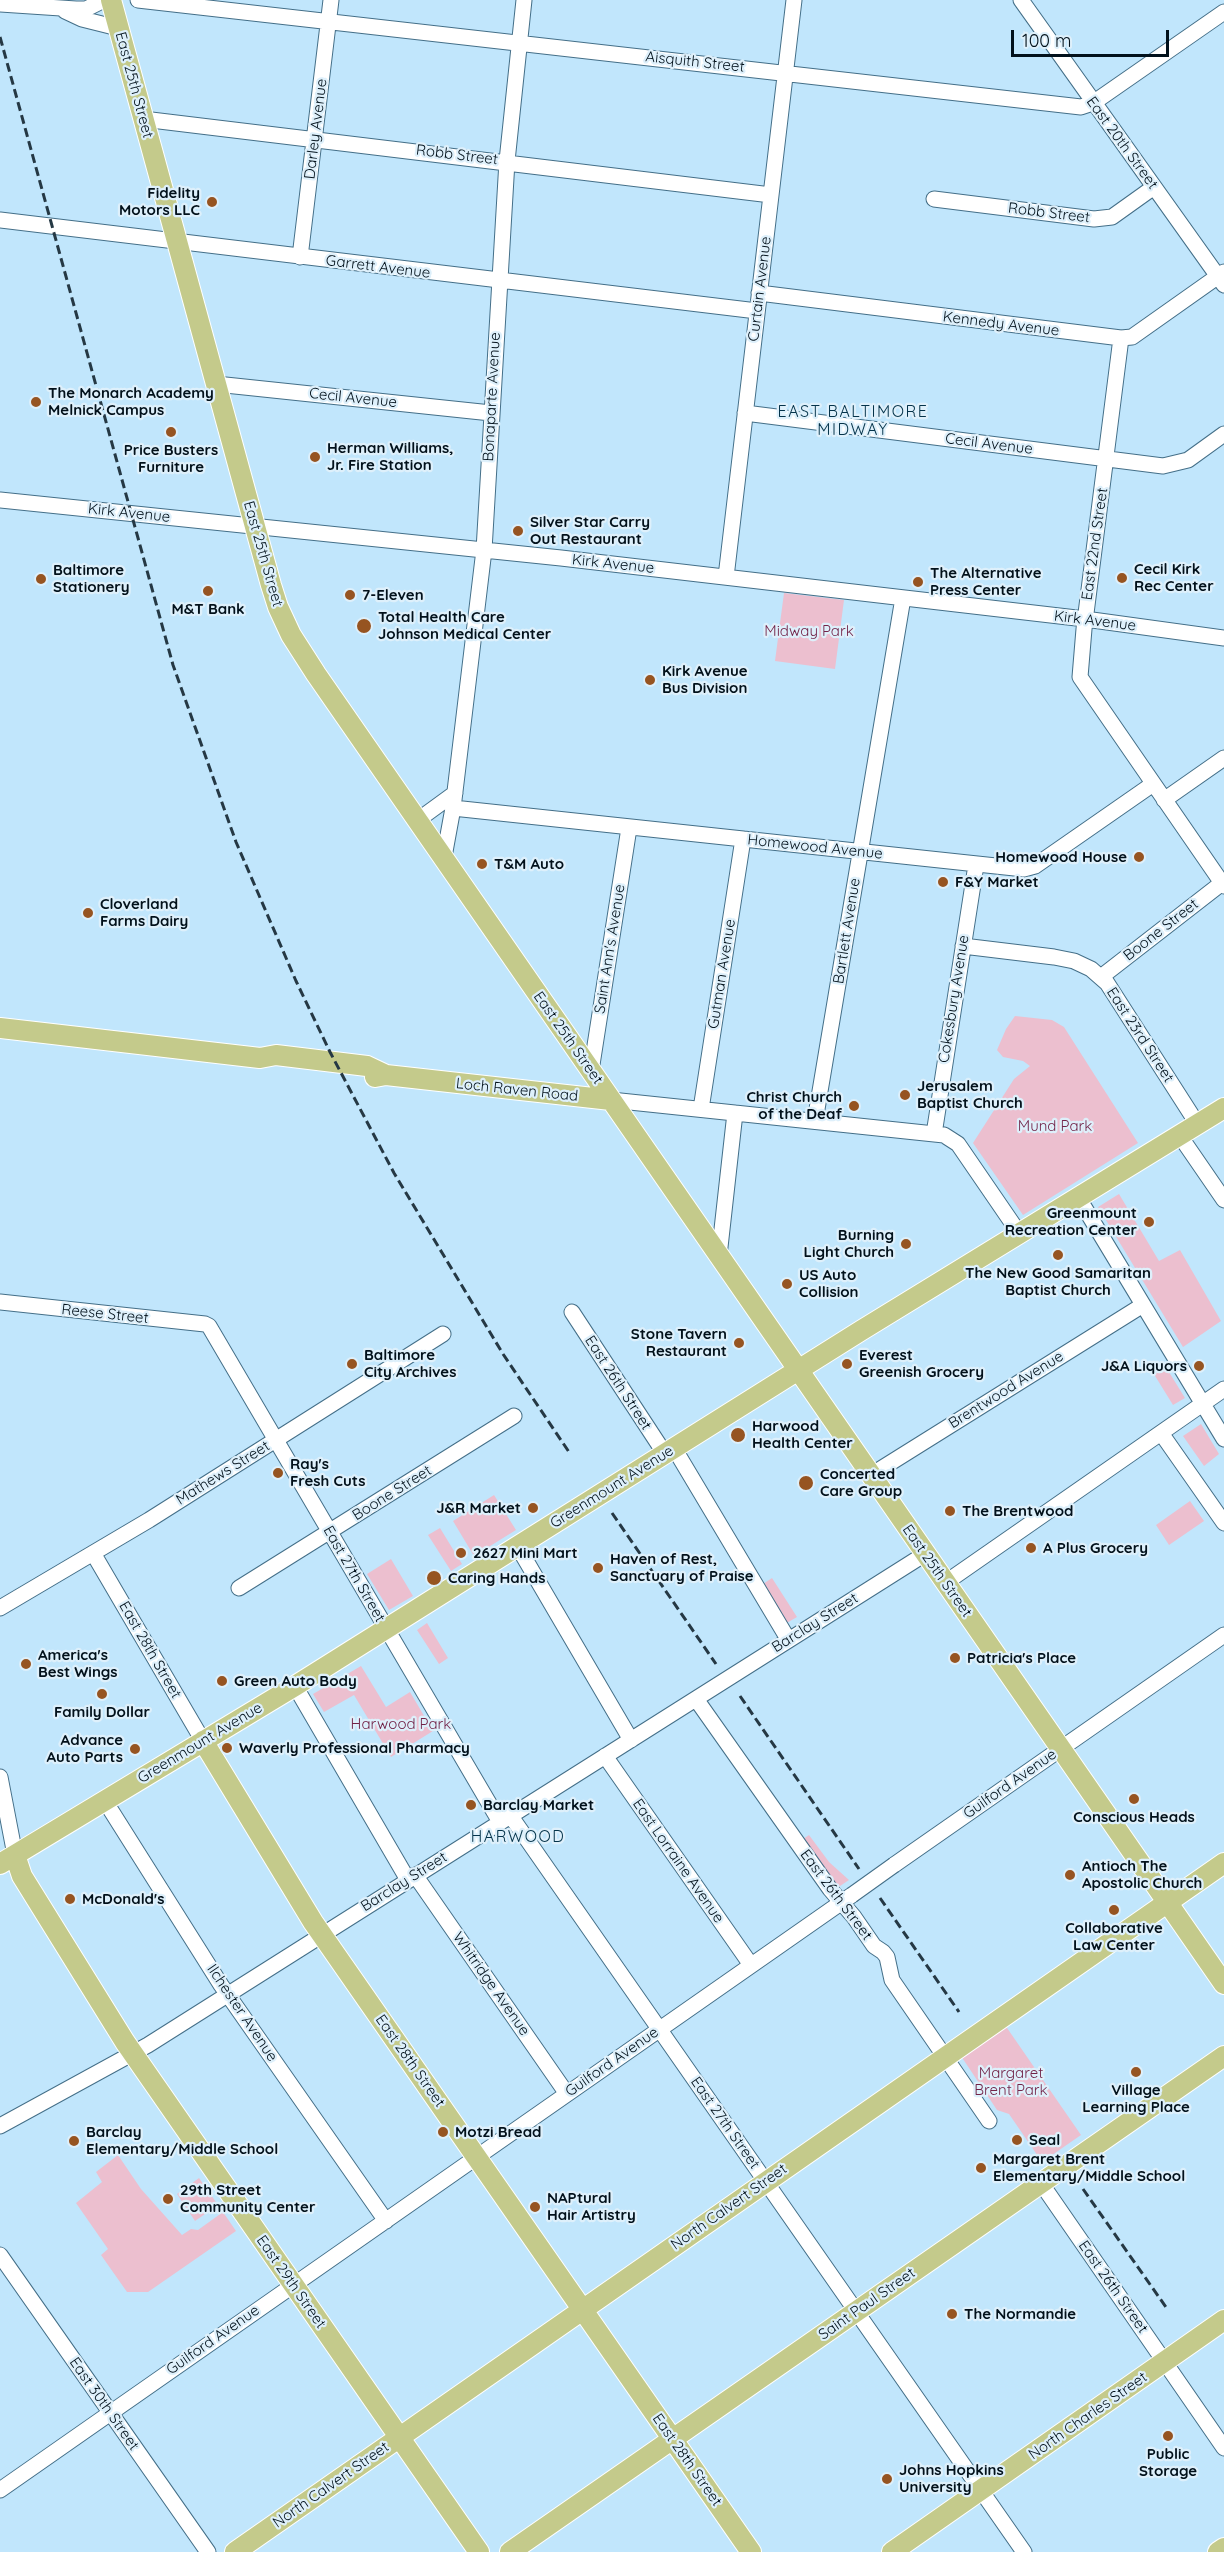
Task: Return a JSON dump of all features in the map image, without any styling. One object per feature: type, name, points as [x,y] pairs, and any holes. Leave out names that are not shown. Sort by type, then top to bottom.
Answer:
[{"type":"main road","name":"East 25th Street","points":[[111,0],[255,526],[278,607],[291,635],[719,1257],[1224,1984]]},
{"type":"main road","name":"Loch Raven Road","points":[[0,1028],[260,1058],[276,1055],[367,1066],[386,1075],[611,1100]]},
{"type":"main road","name":"Greenmount Avenue","points":[[8,1860],[295,1686],[1018,1233],[1224,1108]]},
{"type":"main road","name":"East 28th Street","points":[[202,1742],[322,1934],[751,2552]]},
{"type":"main road","name":"East 29th Street","points":[[8,1860],[22,1876],[132,2053],[479,2552]]},
{"type":"main road","name":"North Calvert Street","points":[[235,2552],[1224,1863]]},
{"type":"main road","name":"Saint Paul Street","points":[[510,2552],[1224,2056]]},
{"type":"main road","name":"North Charles Street","points":[[892,2552],[1224,2320]]},
{"type":"main road","points":[[1218,2552],[1224,2548]]},
{"type":"street","points":[[7,4],[67,5],[86,9],[104,0]]},
{"type":"street","name":"Aisquith Street","points":[[138,0],[1082,106],[1093,103]]},
{"type":"street","name":"Darley Avenue","points":[[300,257],[331,0]]},
{"type":"street","name":"Bonaparte Avenue","points":[[444,857],[454,800],[484,550],[490,413],[507,161],[524,0]]},
{"type":"street","name":"Curtain Avenue","points":[[726,577],[794,0]]},
{"type":"street","name":"East 20th Street","points":[[1022,0],[1093,103],[1222,278]]},
{"type":"street","points":[[67,5],[73,17],[118,28]]},
{"type":"street","points":[[1093,103],[1224,12]]},
{"type":"street","name":"Robb Street","points":[[143,118],[771,195]]},
{"type":"street","name":"Robb Street","points":[[934,199],[1094,219],[1112,217],[1154,187]]},
{"type":"street","name":"Garrett Avenue","points":[[0,220],[757,311]]},
{"type":"street","points":[[1121,338],[1132,336],[1222,278]]},
{"type":"street","name":"Kennedy Avenue","points":[[759,293],[1121,338]]},
{"type":"street","name":"East 22nd Street","points":[[1121,338],[1085,619],[1080,671],[1082,682],[1223,884]]},
{"type":"street","name":"Cecil Avenue","points":[[216,384],[490,413]]},
{"type":"street","name":"Cecil Avenue","points":[[745,413],[1171,466],[1188,460],[1224,434]]},
{"type":"street","name":"Kirk Avenue","points":[[0,500],[726,577],[1085,619],[1224,638]]},
{"type":"street","name":"Bartlett Avenue","points":[[815,1121],[903,598]]},
{"type":"street","points":[[1164,800],[1224,758]]},
{"type":"street","name":"Homewood Avenue","points":[[454,800],[629,828],[1024,869],[1035,866],[1153,784]]},
{"type":"street","points":[[418,820],[454,800]]},
{"type":"street","name":"Saint Ann's Avenue","points":[[591,1071],[629,828]]},
{"type":"street","name":"Gutman Avenue","points":[[701,1109],[743,839]]},
{"type":"street","name":"Cokesbury Avenue","points":[[934,1134],[976,865]]},
{"type":"street","name":"Boone Street","points":[[1101,977],[1223,884]]},
{"type":"street","name":"East 23rd Street","points":[[963,946],[1074,961],[1101,977],[1198,1125]]},
{"type":"street","name":"Loch Raven Road","points":[[611,1100],[950,1137],[958,1144],[1018,1233]]},
{"type":"street","points":[[719,1257],[735,1113]]},
{"type":"street","points":[[1180,1136],[1224,1200]]},
{"type":"street","points":[[1078,1197],[1224,1439]]},
{"type":"street","name":"Reese Street","points":[[0,1302],[209,1326]]},
{"type":"street","name":"Brentwood Avenue","points":[[871,1475],[1143,1305]]},
{"type":"street","name":"East 26th Street","points":[[572,1312],[669,1451],[788,1639]]},
{"type":"street","name":"East 27th Street","points":[[209,1326],[386,1629],[505,1819],[660,2029],[1023,2552]]},
{"type":"street","name":"Mathews Street","points":[[0,1608],[276,1440],[443,1334]]},
{"type":"street","points":[[945,1583],[1224,1389]]},
{"type":"street","name":"Boone Street","points":[[239,1588],[514,1416]]},
{"type":"street","points":[[1161,1433],[1224,1523]]},
{"type":"street","points":[[518,1547],[631,1740]]},
{"type":"street","name":"East 28th Street","points":[[93,1553],[202,1742]]},
{"type":"street","name":"Barclay Street","points":[[0,2126],[132,2053],[228,1994],[925,1554]]},
{"type":"street","name":"Guilford Avenue","points":[[0,2490],[1224,1635]]},
{"type":"street","name":"Whitridge Avenue","points":[[295,1686],[412,1877],[567,2094]]},
{"type":"street","name":"East 26th Street","points":[[696,1699],[846,1899],[874,1946],[887,1957],[892,1980],[989,2121]]},
{"type":"street","name":"East Lorraine Avenue","points":[[605,1756],[751,1965]]},
{"type":"street","points":[[0,1777],[8,1860]]},
{"type":"street","name":"Ilchester Avenue","points":[[105,1801],[228,1994],[386,2221]]},
{"type":"street","name":"East 26th Street","points":[[1041,2183],[1224,2448]]},
{"type":"street","name":"East 30th Street","points":[[2,2261],[208,2552]]},
{"type":"green space","name":"Midway Park","points":[[784,593],[844,600],[835,669],[775,661]]},
{"type":"green space","name":"Mund Park","points":[[1015,1016],[1052,1020],[1064,1027],[1138,1143],[1023,1215],[973,1143],[1014,1079],[1030,1066],[1023,1061],[1003,1057],[997,1050],[1006,1029]]},
{"type":"green space","points":[[1119,1194],[1159,1261],[1180,1250],[1221,1321],[1183,1347],[1098,1207]]},
{"type":"green space","points":[[1164,1364],[1185,1398],[1173,1405],[1152,1371]]},
{"type":"green space","points":[[1201,1424],[1219,1454],[1204,1466],[1183,1436]]},
{"type":"green space","points":[[494,1495],[516,1530],[474,1556],[453,1521]]},
{"type":"green space","points":[[1190,1501],[1204,1521],[1169,1545],[1156,1525]]},
{"type":"green space","points":[[440,1528],[462,1564],[451,1571],[428,1535]]},
{"type":"green space","points":[[391,1559],[413,1596],[389,1610],[367,1574]]},
{"type":"green space","points":[[772,1578],[797,1617],[785,1624],[760,1586]]},
{"type":"green space","points":[[427,1623],[448,1658],[439,1664],[417,1630]]},
{"type":"green space","name":"Harwood Park","points":[[361,1666],[386,1707],[410,1692],[433,1731],[391,1757],[354,1695],[324,1712],[313,1694]]},
{"type":"green space","points":[[809,1835],[829,1862],[849,1880],[837,1888],[803,1839]]},
{"type":"green space","name":"Margaret Brent Park","points":[[1005,2025],[1081,2135],[1042,2162],[1009,2114],[997,2110],[961,2056]]},
{"type":"green space","points":[[118,2155],[141,2189],[182,2235],[191,2229],[198,2230],[223,2212],[236,2231],[148,2292],[127,2292],[101,2255],[108,2249],[76,2203],[102,2182],[96,2172]]},
{"type":"green space","points":[[199,2178],[218,2205],[195,2221],[177,2194]]},
{"type":"railway","points":[[0,37],[173,665],[236,842],[296,981],[330,1052],[394,1173],[503,1354],[569,1452]]},
{"type":"railway","points":[[612,1513],[716,1664]]},
{"type":"railway","points":[[740,1696],[859,1869]]},
{"type":"railway","points":[[880,1898],[959,2012]]},
{"type":"railway","points":[[1083,2189],[1168,2310]]},
{"type":"place","name":"Fidelity Motors LLC","points":[[212,202]]},
{"type":"place","name":"The Monarch Academy Melnick Campus","points":[[36,402]]},
{"type":"place","name":"Price Busters Furniture","points":[[171,432]]},
{"type":"place","name":"Herman Williams, Jr. Fire Station","points":[[315,457]]},
{"type":"place","name":"Silver Star Carry Out Restaurant","points":[[518,531]]},
{"type":"place","name":"Cecil Kirk Rec Center","points":[[1122,578]]},
{"type":"place","name":"Baltimore Stationery","points":[[41,579]]},
{"type":"place","name":"The Alternative Press Center","points":[[918,582]]},
{"type":"place","name":"M&T Bank","points":[[208,591]]},
{"type":"place","name":"7-Eleven","points":[[350,595]]},
{"type":"place","name":"Total Health Care Johnson Medical Center","points":[[364,626]]},
{"type":"place","name":"Kirk Avenue Bus Division","points":[[650,680]]},
{"type":"place","name":"Homewood House","points":[[1139,857]]},
{"type":"place","name":"T&M Auto","points":[[482,864]]},
{"type":"place","name":"F&Y Market","points":[[943,882]]},
{"type":"place","name":"Cloverland Farms Dairy","points":[[88,913]]},
{"type":"place","name":"Jerusalem Baptist Church","points":[[905,1095]]},
{"type":"place","name":"Christ Church of the Deaf","points":[[854,1106]]},
{"type":"place","name":"Greenmount Recreation Center","points":[[1149,1222]]},
{"type":"place","name":"Burning Light Church","points":[[906,1244]]},
{"type":"place","name":"The New Good Samaritan Baptist Church","points":[[1058,1255]]},
{"type":"place","name":"US Auto Collision","points":[[787,1284]]},
{"type":"place","name":"Stone Tavern Restaurant","points":[[739,1343]]},
{"type":"place","name":"Baltimore City Archives","points":[[352,1364]]},
{"type":"place","name":"Everest Greenish Grocery","points":[[847,1364]]},
{"type":"place","name":"J&A Liquors","points":[[1199,1366]]},
{"type":"place","name":"Harwood Health Center","points":[[738,1435]]},
{"type":"place","name":"Ray's Fresh Cuts","points":[[278,1473]]},
{"type":"place","name":"Concerted Care Group","points":[[806,1483]]},
{"type":"place","name":"J&R Market","points":[[533,1508]]},
{"type":"place","name":"The Brentwood","points":[[950,1511]]},
{"type":"place","name":"A Plus Grocery","points":[[1031,1548]]},
{"type":"place","name":"2627 Mini Mart","points":[[461,1553]]},
{"type":"place","name":"Haven of Rest, Sanctuary of Praise","points":[[598,1568]]},
{"type":"place","name":"Caring Hands","points":[[434,1578]]},
{"type":"place","name":"Patricia's Place","points":[[955,1658]]},
{"type":"place","name":"America's Best Wings","points":[[26,1664]]},
{"type":"place","name":"Green Auto Body","points":[[222,1681]]},
{"type":"place","name":"Family Dollar","points":[[102,1694]]},
{"type":"place","name":"Waverly Professional Pharmacy","points":[[227,1748]]},
{"type":"place","name":"Advance Auto Parts","points":[[135,1749]]},
{"type":"place","name":"Conscious Heads","points":[[1134,1799]]},
{"type":"place","name":"Barclay Market","points":[[471,1805]]},
{"type":"place","name":"Antioch The Apostolic Church","points":[[1070,1875]]},
{"type":"place","name":"McDonald's","points":[[70,1899]]},
{"type":"place","name":"Collaborative Law Center","points":[[1114,1910]]},
{"type":"place","name":"Village Learning Place","points":[[1136,2072]]},
{"type":"place","name":"Motzi Bread","points":[[443,2132]]},
{"type":"place","name":"Seal","points":[[1017,2140]]},
{"type":"place","name":"Barclay Elementary/Middle School","points":[[74,2141]]},
{"type":"place","name":"Margaret Brent Elementary/Middle School","points":[[981,2168]]},
{"type":"place","name":"29th Street Community Center","points":[[168,2199]]},
{"type":"place","name":"NAPtural Hair Artistry","points":[[535,2207]]},
{"type":"place","name":"The Normandie","points":[[952,2314]]},
{"type":"place","name":"Public Storage","points":[[1168,2436]]},
{"type":"place","name":"Johns Hopkins University","points":[[887,2479]]},
{"type":"district","name":"EAST BALTIMORE MIDWAY","points":[[853,421]]},
{"type":"district","name":"HARWOOD","points":[[518,1837]]}]
